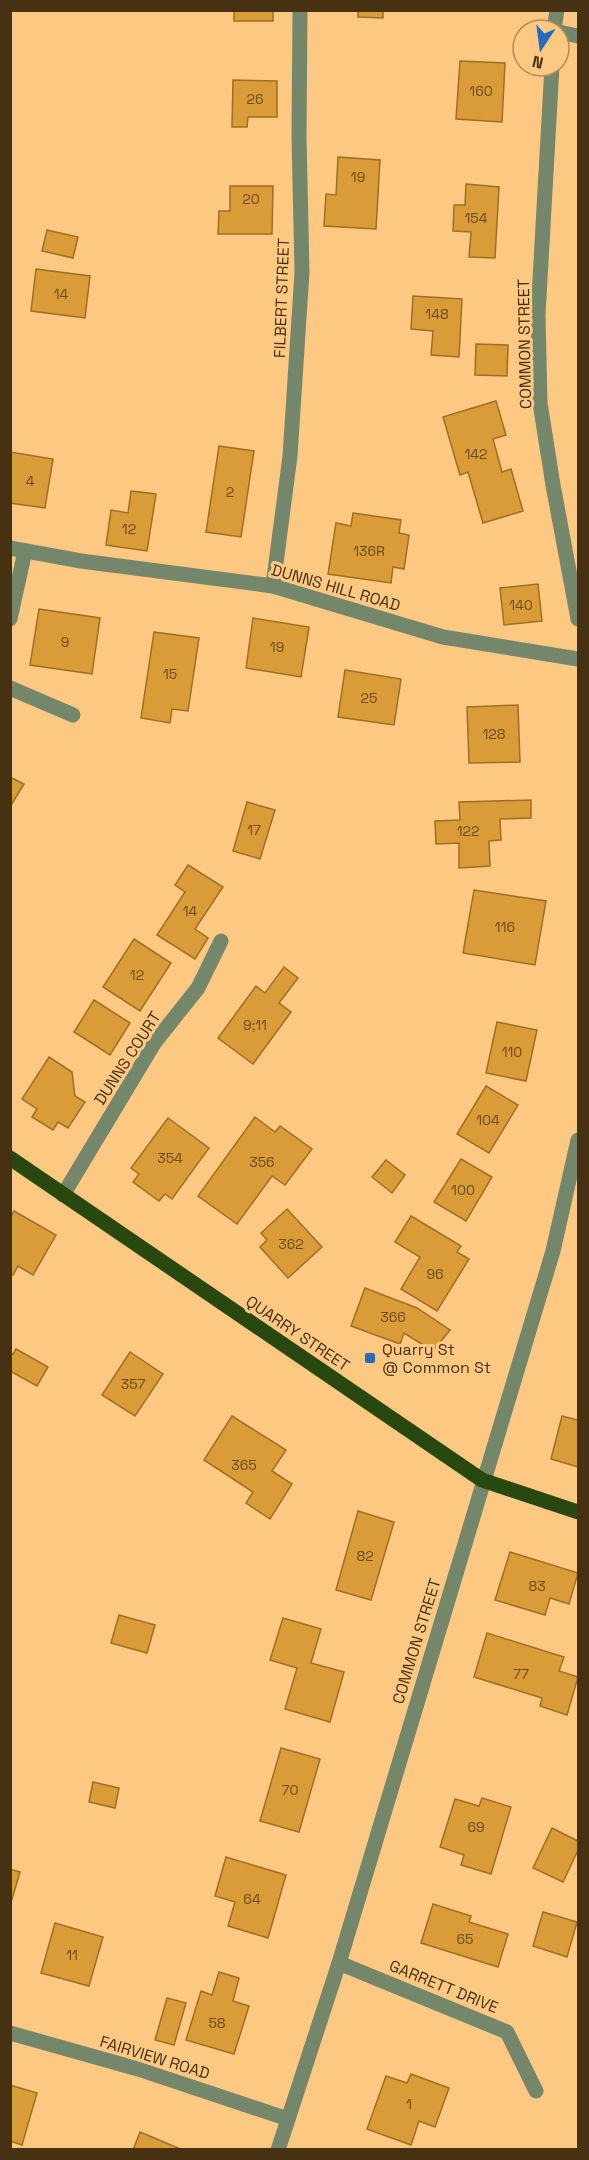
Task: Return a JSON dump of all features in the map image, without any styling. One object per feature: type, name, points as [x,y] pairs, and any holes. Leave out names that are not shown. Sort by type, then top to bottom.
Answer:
[{"type":"main road","name":"QUARRY STREET","points":[[10,1158],[482,1480],[579,1512]]},
{"type":"street","name":"FILBERT STREET","points":[[273,586],[290,456],[302,272],[299,137],[300,10]]},
{"type":"street","name":"COMMON STREET","points":[[551,78],[538,315],[540,403],[579,619]]},
{"type":"street","name":"DUNNS HILL ROAD","points":[[18,549],[81,561],[273,586],[443,637],[579,659]]},
{"type":"street","points":[[10,619],[18,549]]},
{"type":"street","points":[[10,688],[73,716]]},
{"type":"street","name":"DUNNS COURT","points":[[63,1195],[155,1042],[198,988],[221,941]]},
{"type":"street","name":"COMMON STREET","points":[[278,2150],[339,1963],[552,1251],[579,1140]]},
{"type":"street","name":"GARRETT DRIVE","points":[[339,1963],[507,2032],[536,2091]]},
{"type":"street","name":"FAIRVIEW ROAD","points":[[10,2033],[138,2069],[288,2119]]},
{"type":"building","points":[[234,10],[273,10],[273,21],[234,21]]},
{"type":"building","points":[[358,10],[383,10],[383,18],[358,17]]},
{"type":"building","points":[[460,61],[505,63],[502,122],[456,119]]},
{"type":"building","points":[[233,80],[277,81],[277,117],[248,117],[247,127],[232,127]]},
{"type":"building","points":[[338,157],[380,160],[376,229],[324,226],[326,194],[336,195]]},
{"type":"building","points":[[466,184],[499,187],[495,258],[469,257],[471,232],[453,231],[454,205],[465,205]]},
{"type":"building","points":[[230,186],[273,186],[272,234],[218,234],[219,211],[230,211]]},
{"type":"building","points":[[47,230],[78,237],[73,258],[42,251]]},
{"type":"building","points":[[36,269],[90,276],[85,318],[31,311]]},
{"type":"building","points":[[413,296],[462,299],[459,357],[431,355],[433,331],[411,329]]},
{"type":"building","points":[[476,344],[508,345],[507,376],[475,375]]},
{"type":"building","points":[[496,401],[506,435],[493,439],[502,472],[511,469],[523,511],[483,523],[468,472],[460,475],[443,417]]},
{"type":"building","points":[[219,446],[254,451],[241,537],[206,532]]},
{"type":"building","points":[[10,452],[53,459],[45,508],[10,503]]},
{"type":"building","points":[[131,491],[156,494],[147,551],[106,545],[111,510],[128,513]]},
{"type":"building","points":[[353,513],[401,520],[399,533],[409,535],[404,569],[393,567],[391,583],[328,574],[336,523],[351,526]]},
{"type":"building","points":[[538,584],[542,621],[504,625],[500,588]]},
{"type":"building","points":[[39,609],[100,618],[92,674],[30,665]]},
{"type":"building","points":[[253,618],[309,627],[301,677],[246,668]]},
{"type":"building","points":[[154,632],[199,638],[188,711],[172,709],[170,723],[141,718]]},
{"type":"building","points":[[345,670],[401,679],[394,725],[338,717]]},
{"type":"building","points":[[518,705],[520,762],[469,763],[467,707]]},
{"type":"building","points":[[10,777],[24,784],[10,807]]},
{"type":"building","points":[[531,800],[531,818],[500,819],[501,840],[489,841],[490,866],[459,868],[459,843],[436,844],[435,821],[460,820],[459,802]]},
{"type":"building","points":[[247,802],[275,810],[260,859],[233,851]]},
{"type":"building","points":[[188,865],[223,887],[195,929],[208,938],[195,959],[157,935],[185,892],[175,885]]},
{"type":"building","points":[[474,890],[546,901],[535,965],[463,953]]},
{"type":"building","points":[[134,939],[171,963],[140,1011],[103,987]]},
{"type":"building","points":[[284,967],[298,978],[279,1003],[291,1012],[253,1064],[218,1038],[256,986],[265,993]]},
{"type":"building","points":[[94,1000],[130,1023],[110,1055],[74,1032]]},
{"type":"building","points":[[497,1022],[537,1030],[526,1081],[486,1073]]},
{"type":"building","points":[[49,1057],[72,1072],[75,1096],[85,1102],[68,1128],[58,1122],[53,1130],[32,1117],[37,1109],[22,1099]]},
{"type":"building","points":[[486,1086],[518,1105],[489,1153],[457,1134]]},
{"type":"building","points":[[255,1117],[275,1132],[280,1126],[312,1149],[285,1185],[272,1176],[237,1224],[198,1196]]},
{"type":"building","points":[[168,1118],[209,1148],[172,1199],[165,1194],[159,1201],[133,1182],[139,1174],[131,1168]]},
{"type":"building","points":[[461,1159],[492,1177],[466,1221],[434,1202]]},
{"type":"building","points":[[386,1160],[405,1175],[392,1193],[372,1177]]},
{"type":"building","points":[[287,1209],[322,1247],[288,1278],[260,1247],[267,1240],[261,1233]]},
{"type":"building","points":[[14,1211],[56,1235],[33,1275],[18,1266],[13,1275],[10,1274],[10,1218]]},
{"type":"building","points":[[411,1216],[461,1246],[457,1252],[469,1259],[437,1311],[401,1289],[420,1257],[395,1242]]},
{"type":"building","points":[[365,1288],[417,1308],[450,1330],[433,1351],[404,1333],[400,1344],[351,1326]]},
{"type":"building","points":[[16,1349],[48,1367],[37,1386],[10,1371],[10,1353],[13,1354]]},
{"type":"building","points":[[130,1352],[163,1374],[135,1416],[102,1395]]},
{"type":"building","points":[[232,1416],[286,1450],[272,1471],[292,1484],[270,1519],[246,1503],[253,1492],[204,1460]]},
{"type":"building","points":[[562,1416],[578,1420],[578,1467],[551,1459]]},
{"type":"building","points":[[358,1511],[394,1522],[371,1600],[336,1590]]},
{"type":"building","points":[[510,1552],[578,1573],[569,1604],[550,1598],[545,1615],[495,1600]]},
{"type":"building","points":[[119,1615],[155,1625],[147,1653],[111,1643]]},
{"type":"building","points":[[283,1618],[321,1629],[311,1663],[344,1672],[330,1722],[285,1709],[297,1668],[270,1660]]},
{"type":"building","points":[[487,1633],[564,1657],[559,1671],[578,1677],[567,1715],[540,1706],[542,1698],[474,1677]]},
{"type":"building","points":[[281,1748],[320,1759],[299,1832],[260,1821]]},
{"type":"building","points":[[93,1782],[119,1788],[115,1808],[89,1802]]},
{"type":"building","points":[[482,1798],[511,1807],[491,1874],[461,1865],[464,1855],[440,1847],[455,1799],[479,1806]]},
{"type":"building","points":[[552,1828],[578,1841],[578,1850],[563,1882],[533,1868]]},
{"type":"building","points":[[226,1857],[286,1875],[268,1938],[228,1926],[235,1902],[215,1896]]},
{"type":"building","points":[[10,1869],[20,1872],[10,1906]]},
{"type":"building","points":[[433,1904],[471,1916],[469,1922],[508,1934],[498,1967],[421,1943]]},
{"type":"building","points":[[543,1912],[577,1922],[567,1957],[533,1946]]},
{"type":"building","points":[[55,1923],[103,1937],[89,1986],[41,1973]]},
{"type":"building","points":[[219,1972],[239,1978],[233,2001],[249,2006],[234,2054],[186,2040],[201,1991],[212,1995]]},
{"type":"building","points":[[167,1998],[186,2003],[174,2045],[155,2040]]},
{"type":"building","points":[[411,2074],[449,2088],[435,2127],[419,2121],[411,2145],[367,2129],[386,2076],[407,2083]]},
{"type":"building","points":[[10,2085],[37,2093],[22,2145],[10,2141]]},
{"type":"building","points":[[140,2132],[183,2150],[133,2150]]},
{"type":"place","name":"Quarry St @ Common St","points":[[370,1358]]}]
